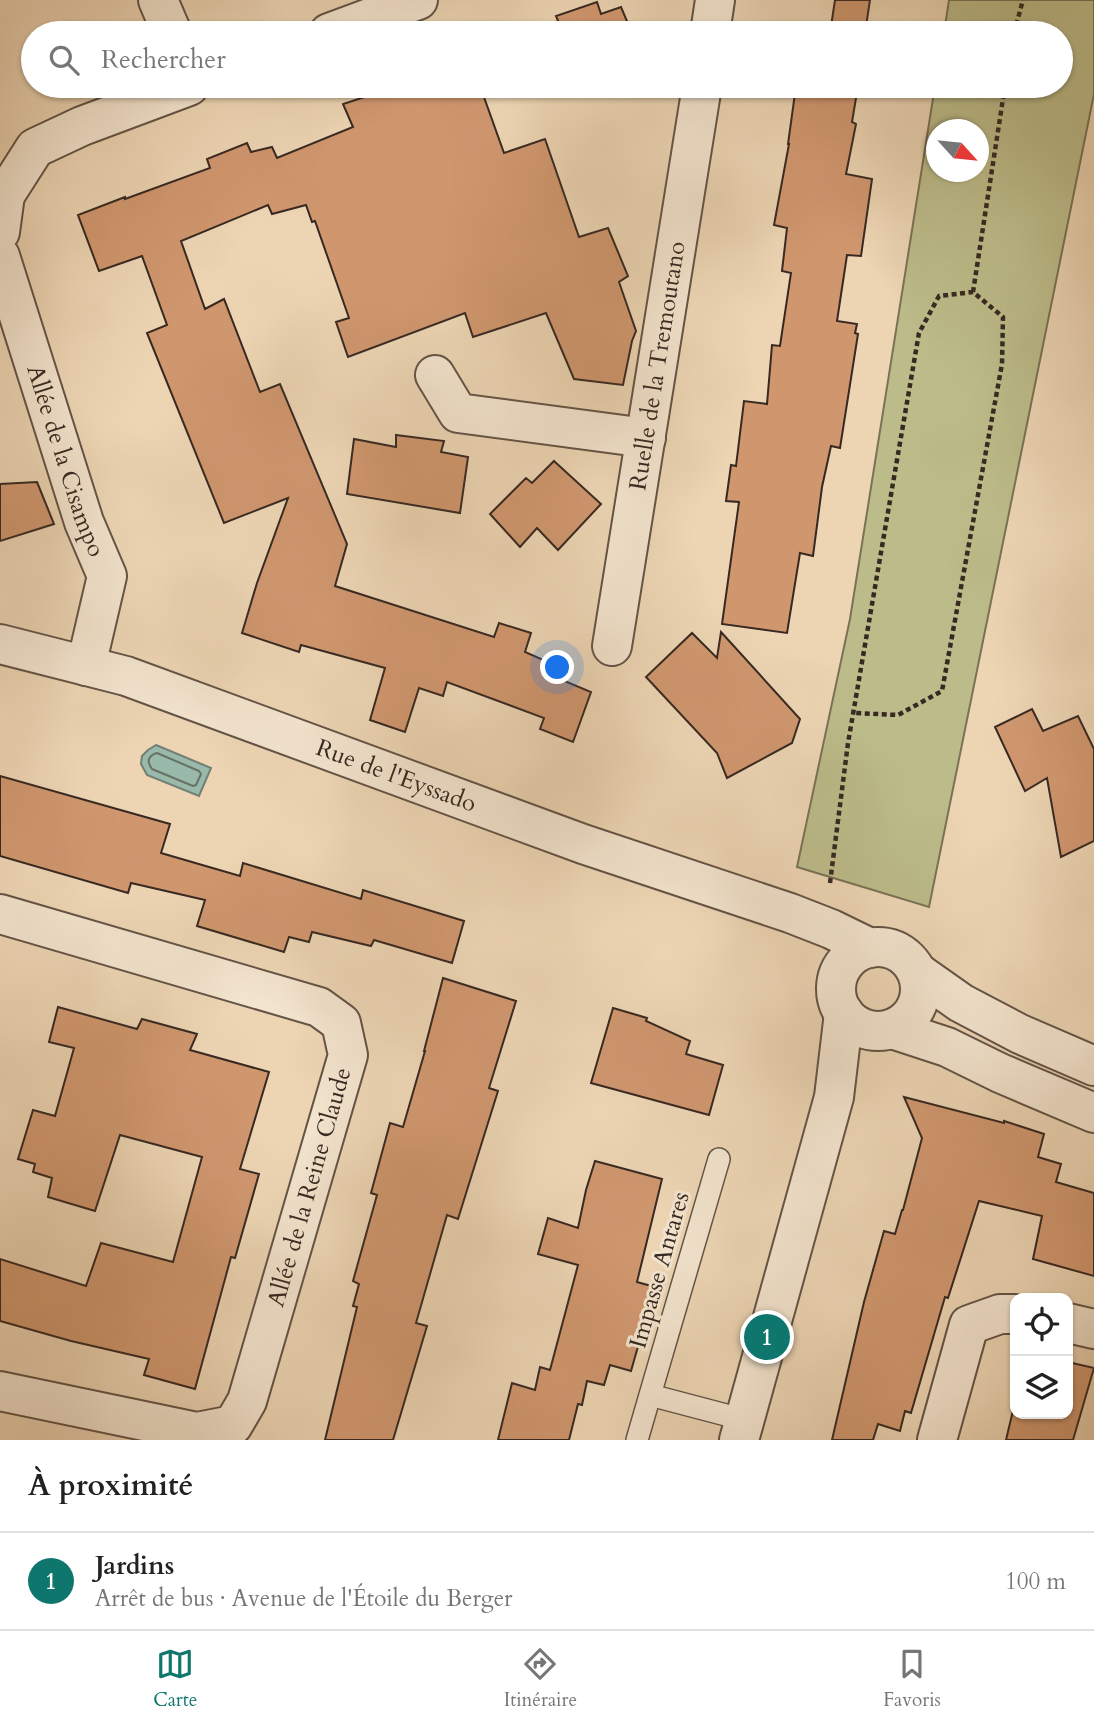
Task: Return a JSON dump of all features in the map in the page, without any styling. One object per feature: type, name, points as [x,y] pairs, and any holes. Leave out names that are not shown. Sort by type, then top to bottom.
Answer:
[{"type":"street","points":[[158,0],[167,21]]},
{"type":"street","points":[[361,21],[418,0]]},
{"type":"street","points":[[712,21],[715,0]]},
{"type":"street","points":[[0,232],[5,195],[35,148],[82,126],[157,98]]},
{"type":"street","name":"Ruelle de la Tremoutano","points":[[612,646],[700,98]]},
{"type":"street","name":"Allée de la Cisampo","points":[[0,256],[84,522],[107,576],[86,666]]},
{"type":"street","points":[[435,375],[458,413],[646,438]]},
{"type":"street","name":"Rue de l'Eyssado","points":[[0,644],[126,676],[583,844],[803,918],[870,948]]},
{"type":"street","name":"Allée de la Reine Claude","points":[[0,914],[319,1007],[341,1023],[348,1055],[247,1401],[233,1424],[197,1432],[0,1391]]},
{"type":"street","name":"Rue de l'Eyssado","points":[[803,918],[839,974]]},
{"type":"street","points":[[1094,1066],[1020,1034],[961,1003],[917,972],[909,960],[898,952],[870,948],[846,962],[839,974],[836,987],[838,1000],[853,1023],[865,1029],[885,1030],[947,1047],[1094,1113]]},
{"type":"street","points":[[834,1097],[885,1030],[903,1023],[913,1013],[919,1000],[917,972]]},
{"type":"street","points":[[742,1430],[834,1097],[844,1013]]},
{"type":"street","points":[[937,1440],[968,1325],[1000,1314],[1010,1314]]},
{"type":"street","points":[[1073,1324],[1094,1329]]},
{"type":"lane","name":"Impasse Antares","points":[[637,1440],[719,1159]]},
{"type":"lane","points":[[650,1395],[742,1430]]},
{"type":"path","points":[[1017,21],[1023,0]]},
{"type":"path","points":[[973,292],[1004,98]]},
{"type":"path","points":[[803,918],[832,879],[848,743],[919,333],[939,296],[973,292],[1003,317],[1002,364],[942,691],[898,715],[854,713]]},
{"type":"green space","points":[[949,0],[1094,0],[1094,94],[929,907],[797,867],[850,619],[926,142],[926,182],[989,182],[989,119],[930,119],[933,98],[1073,98],[1073,21],[946,21]]},
{"type":"water","points":[[156,745],[211,768],[199,796],[147,775],[141,764],[142,756]]},
{"type":"building","points":[[835,0],[870,0],[867,21],[832,21]]},
{"type":"building","points":[[597,2],[601,14],[621,7],[627,21],[558,21],[556,16]]},
{"type":"building","points":[[361,98],[484,98],[504,153],[545,139],[579,237],[608,228],[628,276],[619,282],[636,331],[623,385],[574,379],[546,313],[473,337],[465,313],[348,357],[336,322],[349,318],[315,221],[312,222],[306,205],[272,214],[268,205],[181,241],[205,309],[224,299],[260,392],[280,384],[347,544],[335,586],[494,637],[499,623],[531,633],[525,652],[566,670],[562,680],[591,692],[573,742],[540,729],[544,718],[447,682],[443,696],[419,688],[405,732],[370,720],[385,668],[301,645],[299,652],[242,633],[288,498],[224,523],[147,333],[167,325],[142,256],[99,271],[78,215],[210,168],[207,159],[247,143],[251,152],[272,147],[277,158],[353,127],[343,104]]},
{"type":"building","points":[[794,98],[856,98],[852,122],[856,124],[846,174],[872,179],[861,256],[847,255],[837,321],[857,324],[855,333],[858,334],[840,448],[831,446],[822,487],[813,556],[800,553],[787,633],[722,624],[739,502],[726,501],[731,465],[736,466],[744,401],[767,404],[772,345],[780,346],[791,273],[782,271],[787,228],[774,225]]},
{"type":"building","points":[[396,435],[444,441],[441,452],[468,457],[460,513],[347,494],[354,439],[396,447]]},
{"type":"building","points":[[554,461],[601,504],[558,550],[537,528],[520,547],[490,514],[526,478],[532,483]]},
{"type":"building","points":[[37,482],[54,524],[0,541],[0,484]]},
{"type":"building","points":[[721,632],[800,719],[792,743],[727,778],[717,753],[646,677],[692,633],[717,658]]},
{"type":"building","points":[[1032,709],[1043,731],[1078,716],[1094,749],[1094,841],[1061,857],[1047,778],[1025,791],[995,727]]},
{"type":"building","points":[[0,776],[170,824],[161,853],[240,876],[243,863],[361,899],[363,890],[464,921],[452,963],[374,940],[371,946],[312,932],[309,942],[289,937],[284,952],[197,926],[205,900],[131,883],[128,893],[0,856]]},
{"type":"building","points":[[443,978],[516,1001],[489,1088],[498,1091],[458,1219],[447,1215],[416,1323],[427,1326],[393,1440],[325,1440],[357,1307],[353,1306],[359,1284],[353,1281],[377,1195],[371,1193],[390,1123],[403,1127]]},
{"type":"building","points":[[58,1007],[137,1029],[142,1019],[197,1034],[190,1050],[269,1072],[240,1169],[259,1174],[235,1258],[231,1257],[195,1389],[144,1375],[149,1359],[0,1321],[0,1259],[86,1286],[101,1243],[173,1262],[202,1157],[120,1135],[95,1211],[48,1197],[52,1178],[33,1172],[35,1164],[18,1159],[33,1110],[55,1116],[74,1048],[49,1042]]},
{"type":"building","points":[[613,1008],[647,1018],[646,1021],[690,1041],[686,1054],[723,1065],[709,1115],[591,1083]]},
{"type":"building","points":[[904,1097],[1004,1121],[1044,1134],[1038,1157],[1061,1164],[1056,1182],[1094,1193],[1094,1276],[1033,1259],[1042,1216],[979,1201],[948,1298],[945,1297],[911,1413],[905,1411],[900,1431],[878,1424],[873,1440],[832,1440],[864,1302],[884,1231],[895,1234],[922,1138]]},
{"type":"building","points":[[595,1161],[662,1179],[637,1282],[655,1287],[631,1371],[610,1365],[604,1385],[587,1381],[582,1405],[578,1404],[569,1440],[498,1440],[512,1383],[535,1390],[540,1367],[550,1370],[578,1265],[538,1254],[548,1218],[578,1228]]},
{"type":"building","points":[[1073,1363],[1094,1368],[1073,1440],[1006,1440],[1011,1419],[1073,1419]]},
{"type":"place","name":"Jardins","points":[[767,1337]]}]
